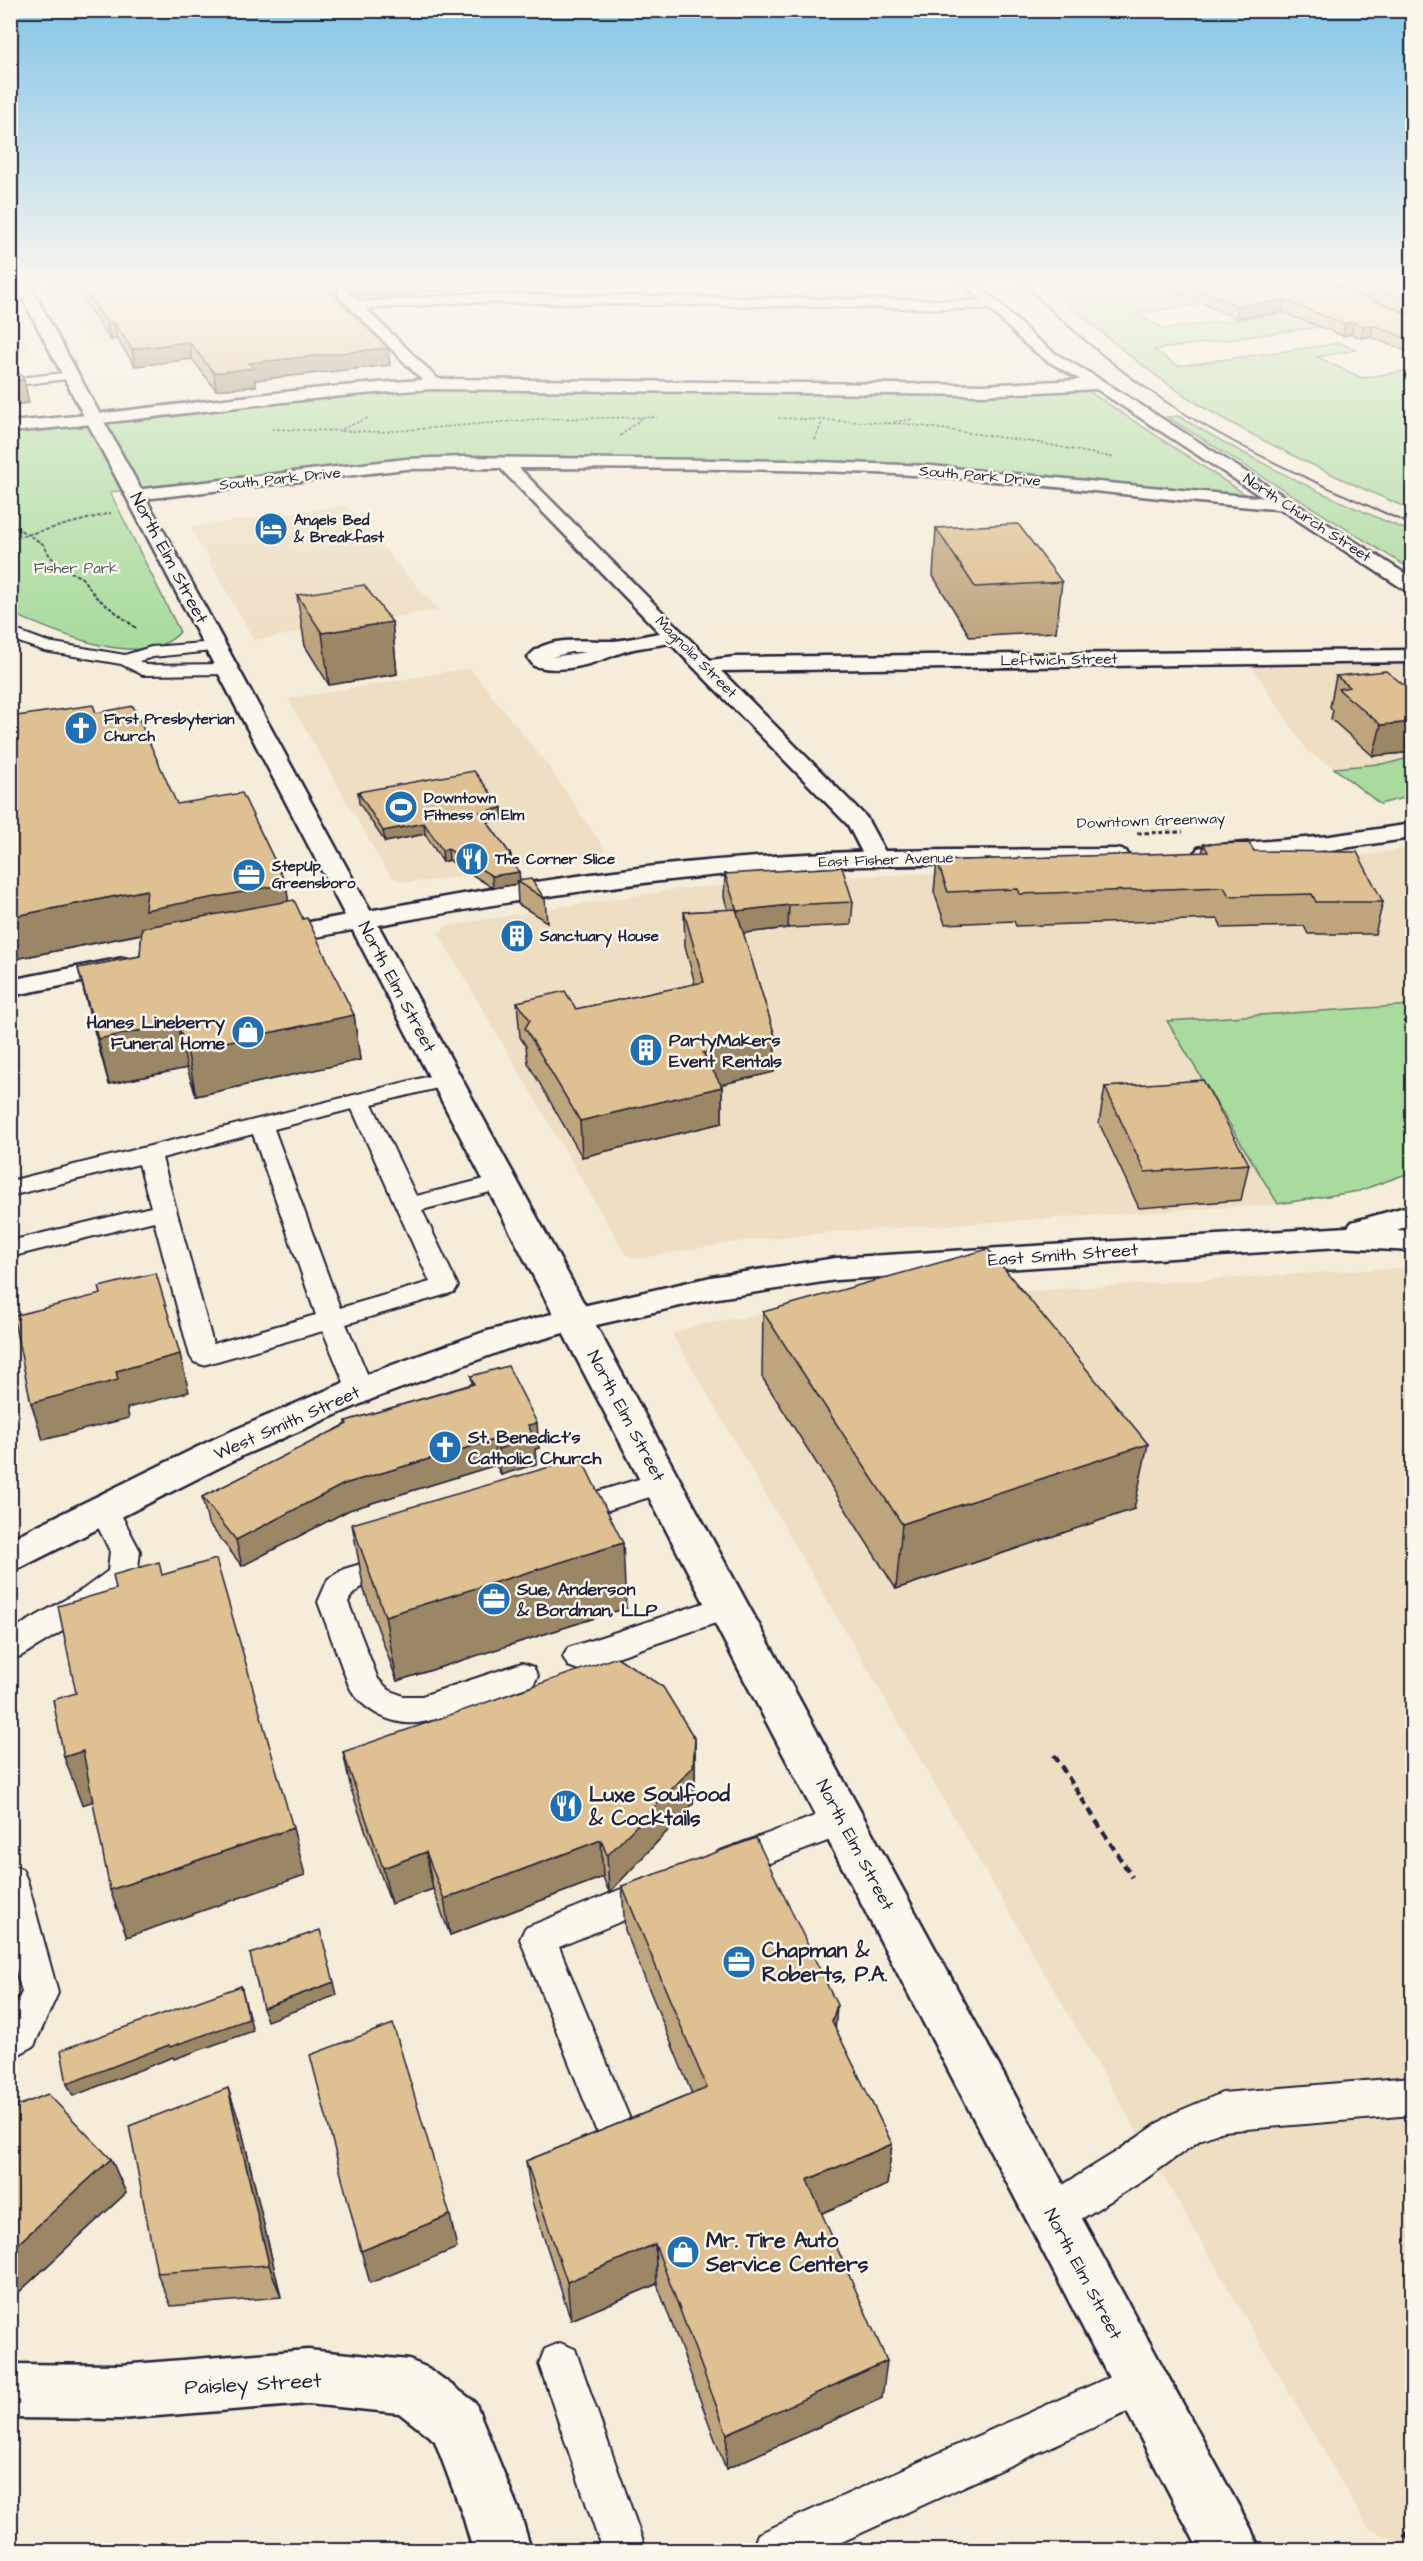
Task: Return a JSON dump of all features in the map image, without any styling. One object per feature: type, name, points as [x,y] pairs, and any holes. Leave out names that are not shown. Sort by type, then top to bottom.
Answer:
[{"type":"street","name":"North Elm Street","points":[[85,402],[1230,2550]]},
{"type":"street","points":[[10,427],[95,420],[242,402]]},
{"type":"street","name":"North Church Street","points":[[1126,402],[1413,586]]},
{"type":"street","name":"South Park Drive","points":[[138,500],[406,464],[505,463],[790,466],[931,471],[1234,501],[1287,504]]},
{"type":"street","name":"Magnolia Street","points":[[505,463],[858,822],[877,860]]},
{"type":"street","points":[[615,647],[675,636]]},
{"type":"street","name":"Leftwich Street","points":[[705,667],[735,663],[1413,656]]},
{"type":"street","points":[[1180,855],[1301,846],[1413,831]]},
{"type":"street","name":"East Fisher Avenue","points":[[239,944],[362,920],[612,879],[746,865],[877,860],[1132,844]]},
{"type":"street","points":[[10,988],[151,961]]},
{"type":"street","points":[[1339,1237],[1413,1215]]},
{"type":"street","name":"East Smith Street","points":[[574,1319],[711,1287],[836,1269],[1339,1237],[1413,1241]]},
{"type":"street","name":"West Smith Street","points":[[10,1556],[105,1511],[231,1446],[360,1390],[496,1340],[574,1319]]},
{"type":"street","name":"Paisley Street","points":[[10,2391],[120,2392],[308,2377],[410,2387],[455,2422],[492,2516],[502,2550]]},
{"type":"lane","points":[[10,633],[45,646],[126,660],[143,670],[221,658]]},
{"type":"lane","points":[[126,660],[152,652],[221,658]]},
{"type":"lane","points":[[10,1189],[446,1079]]},
{"type":"lane","points":[[149,1155],[203,1356],[445,1286],[359,1100]]},
{"type":"lane","points":[[261,1124],[331,1320],[360,1390]]},
{"type":"lane","points":[[407,1206],[501,1182]]},
{"type":"lane","points":[[10,1249],[164,1211]]},
{"type":"lane","points":[[548,1518],[662,1483]]},
{"type":"lane","points":[[10,1647],[93,1598],[122,1577],[125,1551],[105,1511]]},
{"type":"lane","points":[[423,1557],[355,1577],[339,1587],[333,1602],[364,1686],[378,1700],[393,1706],[401,1709],[422,1709],[522,1676]]},
{"type":"lane","points":[[579,1657],[728,1607]]},
{"type":"lane","points":[[610,2117],[538,1939],[692,1877],[842,1821]]},
{"type":"lane","points":[[10,1880],[40,1993],[21,2034],[10,2041]]},
{"type":"lane","points":[[1051,2215],[1130,2166],[1186,2127],[1222,2112],[1413,2096]]},
{"type":"lane","points":[[560,2364],[624,2550]]},
{"type":"lane","points":[[774,2550],[1141,2384]]},
{"type":"path","points":[[269,428],[383,432],[537,419],[632,419],[663,416]]},
{"type":"path","points":[[778,418],[906,424],[1040,443],[1122,460]]},
{"type":"path","points":[[10,539],[138,500]]},
{"type":"path","points":[[10,524],[43,544],[50,556],[61,567],[82,578],[96,597],[136,628]]},
{"type":"path","name":"Downtown Greenway","points":[[1132,844],[1194,832]]},
{"type":"path","points":[[1054,1755],[1132,1877]]},
{"type":"path","points":[[1394,2550],[1413,2530]]},
{"type":"shaded area","points":[[346,505],[438,610],[254,640],[190,527]]},
{"type":"shaded area","points":[[1412,664],[1412,757],[1390,763],[1334,768],[1308,752],[1251,666]]},
{"type":"shaded area","points":[[470,668],[550,768],[606,851],[432,881],[407,882],[395,879],[388,873],[288,699]]},
{"type":"shaded area","points":[[1412,847],[1412,1005],[1167,1021],[1278,1204],[833,1232],[742,1241],[636,1259],[626,1255],[438,933],[447,926],[566,906],[673,890],[776,880],[1318,863]]},
{"type":"shaded area","points":[[1412,1267],[1412,2549],[1368,2528],[672,1334],[698,1325],[782,1311],[885,1300]]},
{"type":"green space","name":"Fisher Park","points":[[266,402],[1104,402],[1245,494],[1236,497],[927,466],[815,461],[477,457],[348,466],[110,492],[180,632],[164,644],[144,649],[121,648],[73,637],[11,613],[11,432],[128,421]]},
{"type":"green space","points":[[1195,402],[1412,402],[1412,510],[1258,438]]},
{"type":"green space","points":[[1178,416],[1293,478],[1352,507],[1412,532],[1412,570],[1167,417]]},
{"type":"green space","points":[[1412,757],[1412,796],[1380,804],[1334,768],[1390,763]]},
{"type":"green space","points":[[1412,1005],[1412,1172],[1359,1191],[1278,1204],[1167,1021]]},
{"type":"building","points":[[1018,524],[1062,582],[975,587],[936,528]]},
{"type":"building","points":[[364,585],[392,622],[322,633],[297,595]]},
{"type":"building","points":[[1386,671],[1413,692],[1413,722],[1381,725],[1338,689],[1350,687],[1336,676]]},
{"type":"building","points":[[93,705],[96,713],[133,706],[177,804],[242,793],[286,884],[145,910],[147,890],[10,917],[10,717]]},
{"type":"building","points":[[474,771],[502,808],[480,812],[511,855],[508,856],[519,872],[492,876],[448,849],[442,850],[424,823],[383,831],[358,792]]},
{"type":"building","points":[[1249,843],[1254,851],[1357,852],[1383,902],[1316,902],[1312,894],[1229,896],[1224,887],[1020,894],[1018,889],[948,892],[937,861],[1208,852],[1204,844]]},
{"type":"building","points":[[842,867],[853,902],[789,905],[737,911],[725,874]]},
{"type":"building","points":[[531,879],[545,899],[517,881]]},
{"type":"building","points":[[294,900],[303,919],[307,918],[354,1015],[187,1050],[177,1023],[98,1039],[78,968],[140,956],[142,928]]},
{"type":"building","name":"PartyMakers Event Rentals","points":[[736,909],[775,1036],[703,1053],[722,1087],[580,1121],[525,1028],[530,1020],[517,1002],[565,991],[576,1009],[704,982],[684,912]]},
{"type":"building","points":[[1203,1080],[1249,1164],[1145,1172],[1105,1087]]},
{"type":"building","points":[[988,1249],[1148,1444],[902,1524],[763,1312]]},
{"type":"building","points":[[156,1273],[180,1354],[116,1371],[118,1380],[31,1403],[13,1316],[101,1294],[99,1287]]},
{"type":"building","points":[[508,1366],[537,1423],[528,1425],[534,1438],[498,1449],[494,1440],[344,1484],[236,1540],[202,1497],[347,1424],[346,1421],[474,1384],[471,1376]]},
{"type":"building","points":[[581,1458],[623,1543],[385,1616],[352,1524]]},
{"type":"building","points":[[216,1559],[293,1828],[110,1890],[83,1751],[64,1757],[53,1700],[76,1693],[58,1606],[116,1589],[113,1575],[159,1562],[162,1575]]},
{"type":"building","points":[[617,1657],[663,1687],[695,1739],[693,1767],[609,1854],[607,1855],[601,1840],[444,1899],[426,1852],[383,1868],[343,1752]]},
{"type":"building","points":[[756,1838],[837,2005],[832,2021],[892,2144],[807,2180],[887,2361],[727,2434],[655,2244],[567,2282],[526,2161],[707,2088],[622,1886]]},
{"type":"building","points":[[320,1930],[334,1982],[263,2008],[250,1954]]},
{"type":"building","points":[[241,1986],[249,2019],[170,2047],[169,2045],[67,2084],[61,2050]]},
{"type":"building","points":[[393,2024],[450,2215],[361,2251],[310,2055]]},
{"type":"building","points":[[228,2088],[269,2265],[157,2273],[129,2126]]},
{"type":"building","points":[[48,2094],[111,2159],[10,2251],[10,2109]]},
{"type":"railway","points":[[1166,402],[1247,449],[1412,525]]},
{"type":"place","name":"Angels Bed & Breakfast","points":[[271,529]]},
{"type":"place","name":"First Presbyterian Church","points":[[81,728]]},
{"type":"place","name":"Downtown Fitness on Elm","points":[[401,807]]},
{"type":"place","name":"The Corner Slice","points":[[472,859]]},
{"type":"place","name":"StepUp Greensboro","points":[[249,875]]},
{"type":"place","name":"Sanctuary House","points":[[517,936]]},
{"type":"place","name":"Hanes Lineberry Funeral Home","points":[[248,1032]]},
{"type":"place","name":"PartyMakers Event Rentals","points":[[646,1050]]},
{"type":"place","name":"St. Benedict's Catholic Church","points":[[445,1447]]},
{"type":"place","name":"Sue, Anderson & Bordman, LLP","points":[[494,1599]]},
{"type":"place","name":"Luxe Soulfood & Cocktails","points":[[566,1806]]},
{"type":"place","name":"Chapman & Roberts, P.A.","points":[[739,1962]]},
{"type":"place","name":"Mr. Tire Auto Service Centers","points":[[683,2252]]}]
